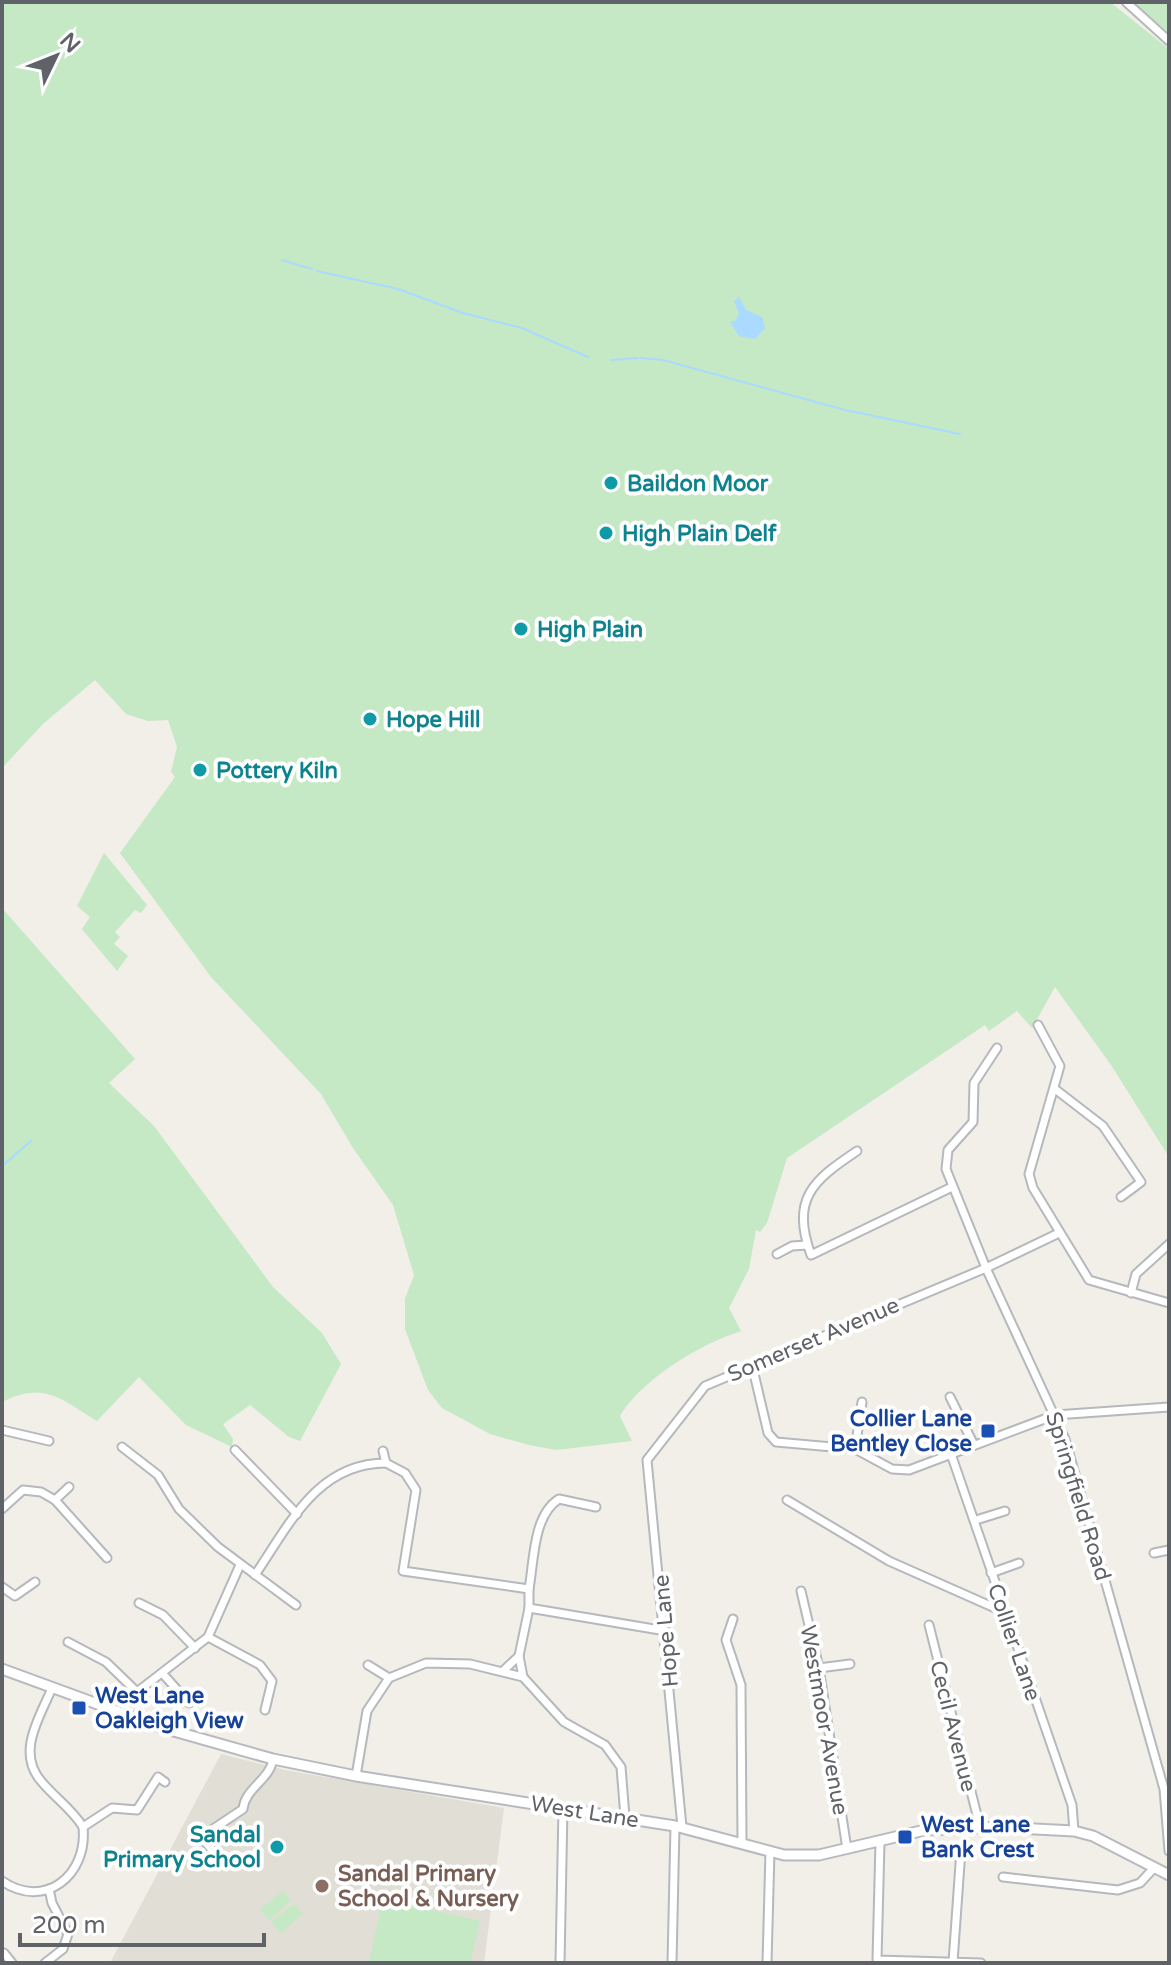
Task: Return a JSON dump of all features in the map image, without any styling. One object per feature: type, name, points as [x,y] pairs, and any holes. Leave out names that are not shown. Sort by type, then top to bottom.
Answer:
[{"type":"street","points":[[1126,2],[1169,41]]},
{"type":"street","points":[[1038,1025],[1060,1066],[1029,1174],[1059,1233],[1089,1280],[1169,1303]]},
{"type":"street","name":"Springfield Road","points":[[997,1048],[974,1083],[971,1128],[946,1155],[952,1187],[1055,1415],[1164,1789],[1169,1851]]},
{"type":"street","points":[[1055,1089],[1103,1126],[1141,1182],[1121,1197]]},
{"type":"street","points":[[857,1151],[825,1173],[808,1195],[801,1217],[811,1255],[952,1187]]},
{"type":"street","name":"Somerset Avenue","points":[[663,1441],[700,1389],[986,1268],[1059,1233]]},
{"type":"street","points":[[1131,1293],[1136,1274],[1169,1244]]},
{"type":"street","points":[[777,1254],[792,1246],[807,1245]]},
{"type":"street","points":[[752,1365],[768,1433],[776,1442],[855,1449],[899,1471],[909,1470],[1055,1415],[1169,1407]]},
{"type":"street","points":[[950,1397],[974,1445]]},
{"type":"street","points":[[855,1449],[862,1402]]},
{"type":"street","points":[[2,1430],[49,1441]]},
{"type":"street","name":"Hope Lane","points":[[663,1441],[647,1460],[666,1631],[678,1827],[672,1963]]},
{"type":"street","points":[[122,1447],[158,1475],[179,1509],[240,1565],[296,1605]]},
{"type":"street","points":[[235,1450],[297,1514]]},
{"type":"street","points":[[383,1451],[386,1463]]},
{"type":"street","name":"Collier Lane","points":[[951,1454],[1072,1805],[1074,1831]]},
{"type":"street","points":[[255,1575],[297,1514],[328,1479],[353,1468],[386,1463],[405,1473],[416,1490],[403,1571],[529,1589]]},
{"type":"street","points":[[55,1500],[69,1487]]},
{"type":"street","points":[[2,1509],[23,1490],[41,1492],[62,1507],[107,1558]]},
{"type":"street","points":[[523,1677],[519,1656],[529,1608],[529,1589],[548,1506],[559,1499],[596,1507]]},
{"type":"street","points":[[787,1500],[889,1561],[1004,1612]]},
{"type":"street","points":[[976,1520],[1005,1511]]},
{"type":"street","points":[[1154,1553],[1169,1550]]},
{"type":"street","points":[[991,1573],[1019,1563]]},
{"type":"street","points":[[123,1714],[128,1699],[208,1637],[240,1565]]},
{"type":"street","points":[[2,1587],[15,1596],[35,1582]]},
{"type":"street","name":"Westmoor Avenue","points":[[801,1591],[819,1668],[847,1849]]},
{"type":"street","points":[[139,1603],[163,1615],[195,1648]]},
{"type":"street","points":[[529,1608],[666,1631]]},
{"type":"street","points":[[733,1619],[726,1640],[741,1685],[742,1843]]},
{"type":"street","name":"Cecil Avenue","points":[[929,1625],[980,1827]]},
{"type":"street","points":[[208,1637],[266,1669],[272,1681],[265,1710]]},
{"type":"street","points":[[68,1642],[106,1662],[137,1692]]},
{"type":"street","points":[[504,1670],[519,1656]]},
{"type":"street","points":[[356,1776],[367,1711],[389,1678],[411,1667],[438,1662],[504,1670],[523,1677],[564,1722],[613,1752],[623,1774],[625,1817]]},
{"type":"street","points":[[819,1668],[850,1664]]},
{"type":"street","points":[[368,1665],[389,1678]]},
{"type":"street","name":"West Lane","points":[[2,1669],[123,1714],[273,1759],[356,1776],[625,1817],[678,1827],[784,1855],[819,1855],[925,1830],[980,1827],[1074,1831],[1121,1849],[1169,1875]]},
{"type":"street","points":[[163,1674],[189,1703]]},
{"type":"street","points":[[2,1881],[17,1891],[49,1889],[63,1882],[82,1859],[83,1827],[42,1782],[30,1757],[29,1744],[52,1688]]},
{"type":"street","points":[[219,1858],[201,1837],[243,1809],[244,1799],[272,1769],[273,1759]]},
{"type":"street","points":[[83,1827],[112,1808],[137,1810],[158,1777],[165,1782]]},
{"type":"street","points":[[560,1963],[563,1807]]},
{"type":"street","points":[[880,1842],[877,1960],[981,1963]]},
{"type":"street","points":[[953,1962],[961,1850]]},
{"type":"street","points":[[767,1963],[770,1851]]},
{"type":"street","points":[[1003,1877],[1118,1890],[1140,1883],[1153,1869]]},
{"type":"street","points":[[45,1963],[63,1949],[68,1934],[52,1903],[49,1889]]},
{"type":"street","points":[[4,1953],[12,1963]]},
{"type":"shaded area","name":"Sandal Primary School & Nursery","points":[[221,1754],[285,1770],[504,1808],[484,1963],[110,1963]]},
{"type":"green space","name":"Baildon Moor","points":[[2,2],[1110,2],[1169,49],[1169,1157],[1111,1065],[1055,987],[1032,1028],[1017,1011],[989,1031],[985,1025],[787,1158],[767,1223],[760,1232],[756,1230],[749,1269],[729,1308],[741,1331],[690,1354],[642,1389],[620,1416],[632,1441],[556,1450],[490,1434],[442,1408],[428,1390],[405,1329],[405,1299],[414,1275],[393,1205],[353,1148],[321,1094],[211,977],[120,853],[175,777],[171,772],[177,747],[168,720],[148,721],[126,714],[95,680],[43,724],[2,768]]},
{"type":"green space","points":[[1132,2],[1169,2],[1169,34]]},
{"type":"green space","points":[[104,853],[147,905],[141,913],[135,910],[115,932],[120,937],[114,944],[128,956],[117,971],[82,929],[90,917],[77,906]]},
{"type":"green space","points":[[2,908],[135,1059],[109,1083],[154,1126],[273,1287],[322,1333],[341,1364],[300,1441],[289,1437],[250,1405],[223,1424],[233,1439],[232,1447],[186,1425],[139,1377],[97,1421],[63,1400],[42,1393],[30,1393],[2,1402]]},
{"type":"green space","points":[[283,1891],[291,1901],[269,1920],[260,1909]]},
{"type":"green space","points":[[383,1899],[480,1921],[470,1963],[369,1962]]},
{"type":"green space","points":[[294,1904],[303,1914],[280,1933],[271,1922]]},
{"type":"water","points":[[739,297],[746,310],[762,317],[765,328],[755,339],[739,336],[730,322],[735,321],[739,313],[734,301]]},
{"type":"waterway","points":[[282,260],[312,269]]},
{"type":"waterway","points":[[317,271],[398,289],[463,313],[522,328],[588,357]]},
{"type":"waterway","points":[[611,360],[638,358]]},
{"type":"waterway","points":[[641,358],[663,360],[845,410],[960,434]]},
{"type":"waterway","points":[[2,1166],[31,1141]]},
{"type":"place","name":"Baildon Moor","points":[[611,483]]},
{"type":"place","name":"High Plain Delf","points":[[606,533]]},
{"type":"place","name":"High Plain","points":[[521,629]]},
{"type":"place","name":"Hope Hill","points":[[370,719]]},
{"type":"place","name":"Pottery Kiln","points":[[200,770]]},
{"type":"place","name":"Collier Lane Bentley Close","points":[[988,1431]]},
{"type":"place","name":"West Lane Oakleigh View","points":[[79,1708]]},
{"type":"place","name":"West Lane Bank Crest","points":[[905,1837]]},
{"type":"place","name":"Sandal Primary School","points":[[277,1847]]},
{"type":"place","name":"Sandal Primary School & Nursery","points":[[322,1886]]}]
